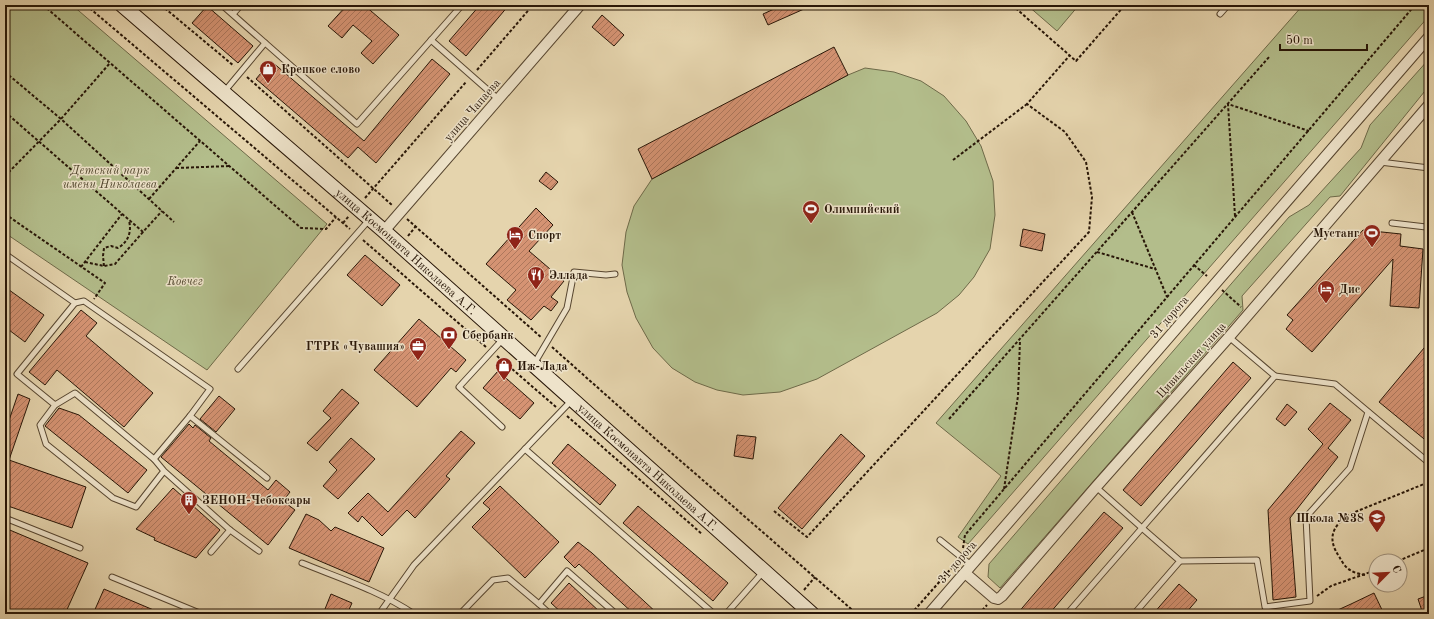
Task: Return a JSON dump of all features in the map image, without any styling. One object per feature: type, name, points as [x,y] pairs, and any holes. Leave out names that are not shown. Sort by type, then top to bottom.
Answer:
[{"type":"street","name":"улица Космонавта Николаева А.Г.","points":[[122,5],[384,231],[811,614]]},
{"type":"street","name":"улица Чапаева","points":[[384,231],[579,5]]},
{"type":"street","name":"31 дорога","points":[[929,614],[1429,37]]},
{"type":"street","name":"Цивильская улица","points":[[968,569],[994,598],[998,599],[1002,596],[1249,314],[1429,104]]},
{"type":"lane","points":[[222,5],[357,124],[462,5]]},
{"type":"lane","points":[[233,14],[241,5]]},
{"type":"lane","points":[[1220,14],[1228,5]]},
{"type":"lane","points":[[431,40],[498,99]]},
{"type":"lane","points":[[223,92],[265,43]]},
{"type":"lane","points":[[1380,161],[1429,168]]},
{"type":"lane","points":[[238,369],[370,219]]},
{"type":"lane","points":[[1392,224],[1426,227],[1429,225]]},
{"type":"lane","points":[[5,254],[75,303]]},
{"type":"lane","points":[[533,365],[567,308],[574,272],[606,275],[615,274]]},
{"type":"lane","points":[[56,405],[17,374],[75,303],[84,301],[210,389],[190,416],[154,459]]},
{"type":"lane","points":[[1229,337],[1275,376],[1335,384],[1428,462],[1429,460]]},
{"type":"lane","points":[[502,427],[460,387],[504,339]]},
{"type":"lane","points":[[1067,614],[1275,376]]},
{"type":"lane","points":[[164,471],[136,506],[113,498],[46,444],[40,425],[56,405],[75,393],[154,459],[164,471],[230,530],[259,551]]},
{"type":"lane","points":[[379,614],[414,565],[572,400]]},
{"type":"lane","points":[[1096,487],[1180,561],[1257,560],[1265,607],[1310,601],[1306,517],[1350,468],[1368,412]]},
{"type":"lane","points":[[190,416],[267,478]]},
{"type":"lane","points":[[525,449],[714,614]]},
{"type":"lane","points":[[5,518],[80,548]]},
{"type":"lane","points":[[211,552],[230,530]]},
{"type":"lane","points":[[940,540],[961,557],[968,569]]},
{"type":"lane","points":[[1134,614],[1180,561]]},
{"type":"lane","points":[[302,563],[400,605],[414,614]]},
{"type":"lane","points":[[539,604],[567,571],[616,614]]},
{"type":"lane","points":[[726,614],[764,571]]},
{"type":"lane","points":[[112,577],[202,614]]},
{"type":"lane","points":[[460,614],[493,580],[508,578],[550,614]]},
{"type":"path","points":[[43,5],[301,228],[326,229],[336,217]]},
{"type":"path","points":[[86,5],[356,234],[702,535]]},
{"type":"path","points":[[161,5],[241,72],[660,443],[857,614]]},
{"type":"path","points":[[373,190],[533,5]]},
{"type":"path","points":[[1012,5],[1076,61],[1125,5]]},
{"type":"path","points":[[911,614],[961,557],[965,535],[1415,5]]},
{"type":"path","points":[[953,160],[1027,104],[1070,55]]},
{"type":"path","points":[[949,419],[1270,56]]},
{"type":"path","points":[[5,176],[61,119],[110,63]]},
{"type":"path","points":[[5,72],[61,119],[174,222]]},
{"type":"path","points":[[774,511],[807,537],[1090,232],[1092,197],[1086,162],[1065,132],[1027,104]]},
{"type":"path","points":[[1228,104],[1309,131]]},
{"type":"path","points":[[1228,104],[1236,217]]},
{"type":"path","points":[[5,112],[143,232]]},
{"type":"path","points":[[149,199],[200,141]]},
{"type":"path","points":[[176,168],[230,166]]},
{"type":"path","points":[[85,262],[104,266],[115,264],[162,211]]},
{"type":"path","points":[[1132,212],[1167,297]]},
{"type":"path","points":[[5,214],[105,283],[90,305]]},
{"type":"path","points":[[81,267],[122,214]]},
{"type":"path","points":[[104,266],[104,248],[111,246],[118,248],[124,245],[130,234],[131,227],[128,220]]},
{"type":"path","points":[[1097,252],[1156,269]]},
{"type":"path","points":[[1194,265],[1249,314]]},
{"type":"path","points":[[1004,490],[1018,396],[1020,339]]},
{"type":"path","points":[[1365,575],[1350,570],[1334,550],[1332,540],[1334,530],[1341,520],[1350,514],[1429,482]]},
{"type":"path","points":[[1408,557],[1429,548]]},
{"type":"path","points":[[1310,601],[1331,586],[1368,574]]},
{"type":"green space","name":"Детский парк имени Николаева","points":[[5,5],[72,5],[327,224],[207,370],[5,233]]},
{"type":"green space","points":[[1027,5],[1079,5],[1057,31]]},
{"type":"green space","points":[[1303,5],[1429,5],[1429,16],[968,544],[958,537],[1001,476],[936,423]]},
{"type":"green space","points":[[1429,59],[1429,86],[1340,196],[1330,197],[1242,296],[1243,310],[1000,588],[988,577],[989,564],[1289,217],[1309,205],[1361,148],[1370,125]]},
{"type":"green space","name":"Олимпийский","points":[[865,68],[894,72],[921,81],[944,96],[966,121],[981,146],[993,181],[995,215],[990,249],[974,277],[959,295],[937,313],[817,379],[780,392],[743,395],[717,390],[695,382],[672,368],[653,348],[636,318],[627,292],[622,265],[626,232],[634,206],[652,179],[848,75]]},
{"type":"building","points":[[347,5],[364,5],[399,35],[373,64],[361,53],[372,41],[353,25],[342,38],[328,26]]},
{"type":"building","points":[[480,5],[509,5],[466,56],[449,41]]},
{"type":"building","points":[[783,5],[813,5],[768,25],[763,14]]},
{"type":"building","points":[[207,6],[253,46],[238,63],[192,23]]},
{"type":"building","points":[[602,15],[624,35],[614,46],[592,27]]},
{"type":"building","points":[[834,47],[848,75],[652,179],[638,149]]},
{"type":"building","points":[[432,59],[450,74],[376,163],[358,147],[348,158],[256,79],[271,61],[364,141]]},
{"type":"building","points":[[546,172],[558,182],[551,190],[539,181]]},
{"type":"building","points":[[536,208],[553,225],[529,251],[564,281],[551,297],[558,302],[551,311],[544,306],[531,320],[507,300],[516,290],[486,264]]},
{"type":"building","points":[[1023,229],[1045,234],[1042,251],[1020,246]]},
{"type":"building","points":[[1363,230],[1401,234],[1400,246],[1423,249],[1419,308],[1390,306],[1393,259],[1312,352],[1286,329],[1293,320],[1287,315]]},
{"type":"building","points":[[365,255],[400,285],[382,306],[347,275]]},
{"type":"building","points":[[5,287],[44,315],[25,342],[5,327]]},
{"type":"building","points":[[81,310],[97,323],[86,336],[153,393],[124,427],[57,370],[45,385],[29,372]]},
{"type":"building","points":[[419,319],[466,360],[456,372],[451,368],[417,407],[374,370]]},
{"type":"building","points":[[1429,342],[1429,443],[1379,402]]},
{"type":"building","points":[[1233,362],[1251,378],[1141,506],[1123,490]]},
{"type":"building","points":[[498,371],[534,403],[520,419],[483,388]]},
{"type":"building","points":[[342,389],[359,403],[317,451],[307,443],[331,418],[323,411]]},
{"type":"building","points":[[18,394],[30,399],[9,460],[86,487],[72,528],[5,505],[5,432]]},
{"type":"building","points":[[219,396],[235,409],[216,432],[200,419]]},
{"type":"building","points":[[1330,403],[1351,420],[1328,448],[1338,457],[1290,518],[1296,597],[1273,600],[1268,510],[1323,444],[1308,429]]},
{"type":"building","points":[[1287,404],[1297,412],[1285,426],[1276,419]]},
{"type":"building","points":[[59,408],[79,415],[147,470],[128,493],[45,426]]},
{"type":"building","points":[[189,424],[193,428],[195,425],[211,438],[209,441],[268,490],[276,480],[290,492],[283,501],[295,510],[268,545],[161,457]]},
{"type":"building","points":[[461,431],[475,443],[446,476],[450,479],[415,518],[407,510],[382,536],[362,516],[358,522],[348,513],[368,493],[388,512]]},
{"type":"building","points":[[841,434],[865,456],[802,529],[778,508]]},
{"type":"building","points":[[737,435],[756,437],[753,459],[734,456]]},
{"type":"building","points":[[351,438],[375,459],[338,499],[323,486],[337,470],[329,462]]},
{"type":"building","points":[[568,444],[616,485],[600,505],[552,463]]},
{"type":"building","points":[[500,486],[559,542],[525,578],[472,527],[490,509],[483,503]]},
{"type":"building","name":"ЗЕНОН-Чебоксары","points":[[173,488],[220,530],[196,558],[154,540],[155,538],[136,529]]},
{"type":"building","points":[[638,506],[728,583],[713,601],[623,523]]},
{"type":"building","points":[[1104,512],[1123,528],[1049,614],[1017,614]]},
{"type":"building","points":[[306,514],[319,520],[331,531],[335,527],[384,548],[369,582],[289,548]]},
{"type":"building","points":[[5,528],[88,563],[65,614],[5,614]]},
{"type":"building","points":[[578,542],[658,614],[634,614],[579,564],[575,568],[564,557]]},
{"type":"building","points":[[569,583],[602,614],[563,614],[551,603]]},
{"type":"building","points":[[1179,584],[1197,600],[1185,614],[1153,614]]},
{"type":"building","points":[[104,589],[163,614],[93,614]]},
{"type":"building","points":[[1374,593],[1384,614],[1329,614]]},
{"type":"building","points":[[331,594],[352,603],[347,614],[323,614]]},
{"type":"building","points":[[1429,595],[1429,614],[1423,614],[1418,599]]},
{"type":"place","name":"Крепкое слово","points":[[268,84]]},
{"type":"place","name":"Олимпийский","points":[[811,224]]},
{"type":"place","name":"Мустанг","points":[[1372,248]]},
{"type":"place","name":"Спорт","points":[[515,250]]},
{"type":"place","name":"Эллада","points":[[536,290]]},
{"type":"place","name":"Дис","points":[[1326,304]]},
{"type":"place","name":"Сбербанк","points":[[449,350]]},
{"type":"place","name":"ГТРК «Чувашия»","points":[[418,361]]},
{"type":"place","name":"Иж-Лада","points":[[504,381]]},
{"type":"place","name":"ЗЕНОН-Чебоксары","points":[[189,515]]},
{"type":"place","name":"Школа №38","points":[[1377,533]]},
{"type":"park label","name":"Ковчег","points":[[185,281]]}]
